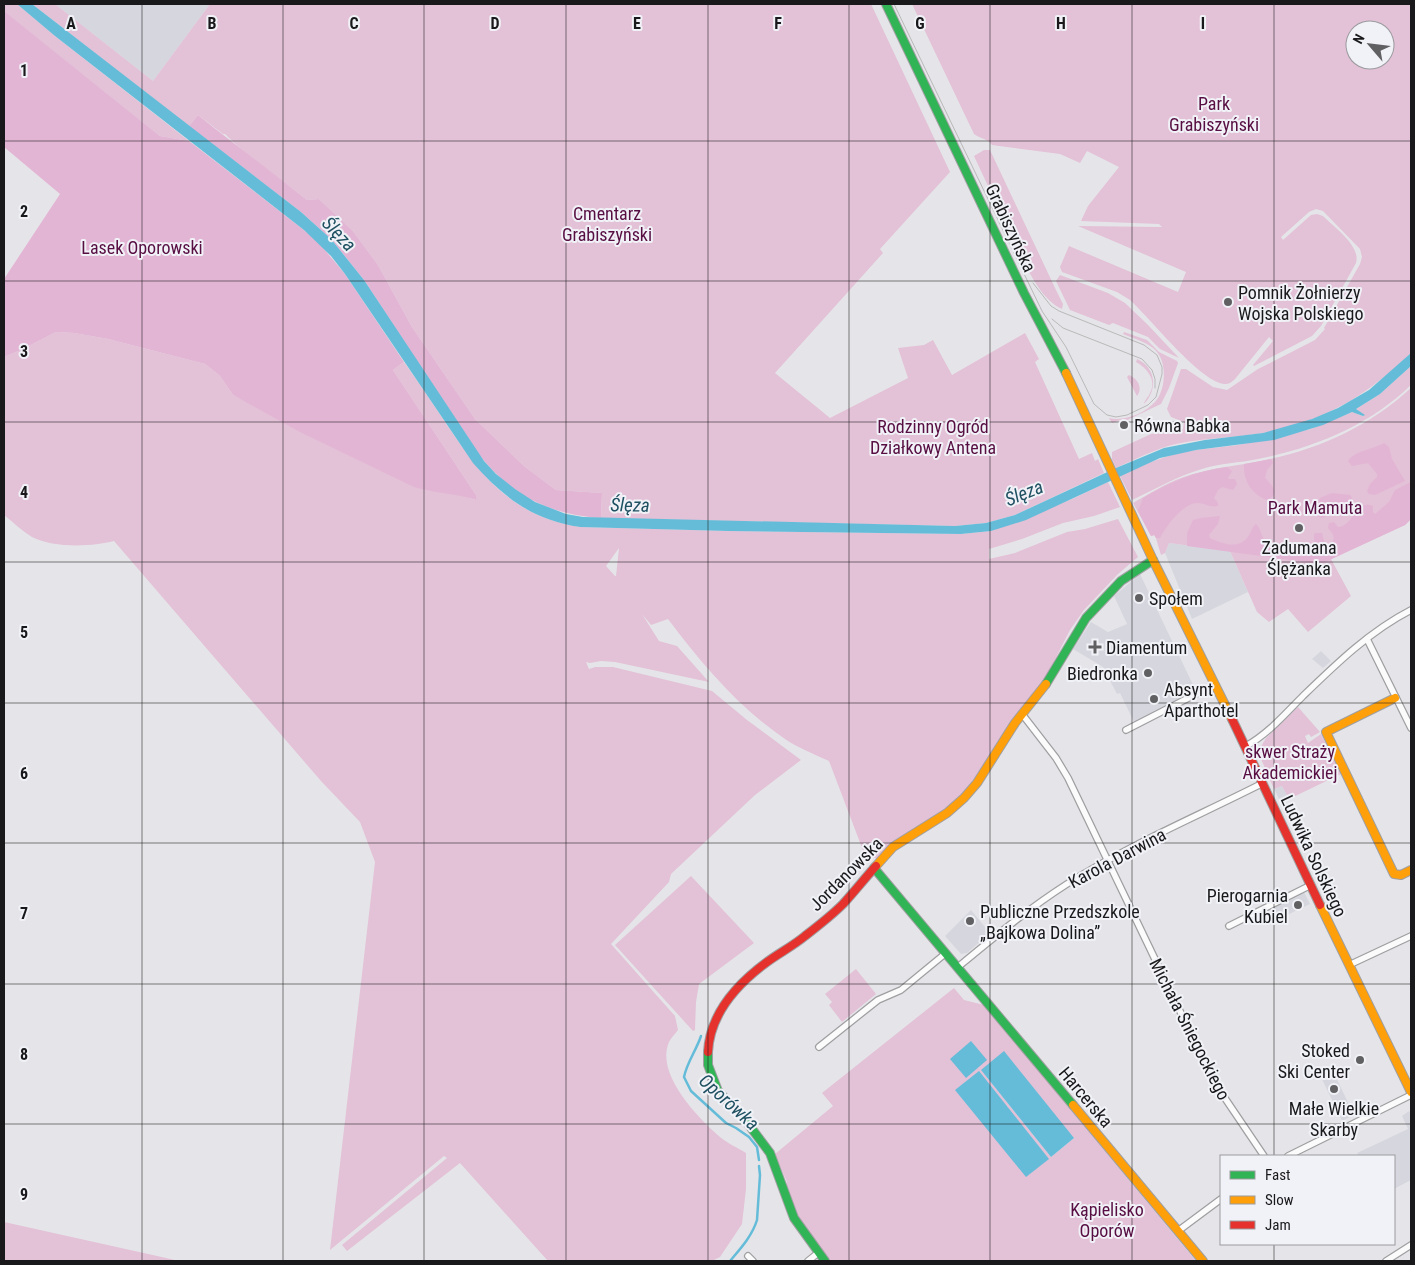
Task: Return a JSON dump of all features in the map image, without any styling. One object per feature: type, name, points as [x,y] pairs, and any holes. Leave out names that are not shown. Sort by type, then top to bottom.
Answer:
[{"type":"street","name":"Grabiszyńska","points":[[886,4],[1024,293],[1064,368],[1123,498]]},
{"type":"street","name":"Ludwika Solskiego","points":[[1123,498],[1152,560],[1246,746],[1411,1094]]},
{"type":"street","name":"Jordanowska","points":[[825,1261],[794,1218],[770,1153],[743,1117],[718,1091],[709,1071],[708,1046],[715,1022],[732,992],[767,962],[803,938],[842,905],[893,847],[947,813],[964,798],[977,783],[1015,723],[1044,688],[1086,618],[1121,581],[1152,560]]},
{"type":"street","points":[[1246,746],[1262,736],[1327,673],[1368,639],[1411,610]]},
{"type":"street","points":[[1368,639],[1411,728]]},
{"type":"street","points":[[1126,730],[1204,690]]},
{"type":"street","points":[[1395,698],[1326,732],[1394,874],[1401,875],[1411,870]]},
{"type":"street","name":"Michała Śniegockiego","points":[[1022,714],[1064,771],[1214,1082],[1263,1155]]},
{"type":"street","name":"Karola Darwina","points":[[958,967],[1003,930],[1066,885],[1108,860],[1263,783]]},
{"type":"street","name":"Harcerska","points":[[874,868],[1202,1261]]},
{"type":"street","points":[[1229,926],[1311,885]]},
{"type":"street","points":[[1349,965],[1411,936]]},
{"type":"street","points":[[818,1047],[878,1000],[901,990],[946,954]]},
{"type":"street","points":[[1290,1155],[1411,1094]]},
{"type":"street","points":[[1178,1231],[1220,1201]]},
{"type":"street","points":[[1386,1261],[1411,1245]]},
{"type":"street","points":[[808,1261],[818,1253]]},
{"type":"street","points":[[748,1256],[754,1261]]},
{"type":"shaded area","points":[[55,4],[210,4],[153,81]]},
{"type":"shaded area","points":[[1169,543],[1230,551],[1248,592],[1192,619],[1165,553]]},
{"type":"shaded area","points":[[1140,574],[1196,691],[1134,722],[1120,693],[1117,694],[1103,667],[1073,649],[1091,622],[1108,632],[1127,624],[1114,596]]},
{"type":"shaded area","points":[[1321,651],[1331,661],[1323,668],[1312,659]]},
{"type":"shaded area","points":[[1282,786],[1289,799],[1281,803],[1274,789]]},
{"type":"shaded area","points":[[1304,892],[1310,904],[1279,919],[1273,907]]},
{"type":"shaded area","name":"Publiczne Przedszkole „Bajkowa Dolina”","points":[[971,910],[990,933],[967,953],[961,954],[945,936]]},
{"type":"shaded area","name":"Małe Wielkie Skarby","points":[[1333,1071],[1354,1115],[1342,1121],[1321,1077]]},
{"type":"shaded area","points":[[1409,1111],[1411,1115],[1411,1180],[1395,1188],[1395,1155],[1358,1155],[1357,1153],[1408,1129],[1402,1116]]},
{"type":"green space","points":[[4,4],[17,4],[189,141],[160,136],[6,13],[4,11]]},
{"type":"green space","name":"Cmentarz Grabiszyński","points":[[32,4],[55,4],[153,81],[210,4],[871,4],[950,172],[880,249],[883,253],[775,373],[830,418],[908,378],[898,348],[924,345],[933,340],[952,375],[1025,333],[1039,359],[1035,362],[1079,459],[1092,453],[1095,461],[1098,459],[1104,473],[1015,515],[986,523],[955,526],[601,518],[602,493],[556,490],[524,466],[475,419],[412,327],[378,265],[353,231],[319,199],[307,200],[225,134],[198,115],[189,126]]},
{"type":"green space","name":"Park Grabiszyński","points":[[912,4],[1411,4],[1411,353],[1381,380],[1365,391],[1334,410],[1317,417],[1266,433],[1168,446],[1116,468],[1112,460],[1112,452],[1151,434],[1183,429],[1184,422],[1171,417],[1167,409],[1181,369],[1186,369],[1213,387],[1227,390],[1258,369],[1315,340],[1325,329],[1360,264],[1362,257],[1360,249],[1323,211],[1316,209],[1309,212],[1281,237],[1283,240],[1311,215],[1323,216],[1351,244],[1357,257],[1356,263],[1321,326],[1312,336],[1254,366],[1273,341],[1269,337],[1235,379],[1225,384],[1215,381],[1190,362],[1130,300],[1117,292],[1062,272],[1060,267],[1069,246],[1178,292],[1186,272],[1078,226],[1162,227],[1159,224],[1081,221],[1088,206],[1119,167],[1087,151],[1080,163],[1060,154],[992,145],[974,134]]},
{"type":"green space","name":"Lasek Oporowski","points":[[4,11],[160,136],[189,141],[319,243],[345,274],[404,362],[393,370],[476,495],[476,500],[414,487],[300,432],[233,395],[220,376],[205,364],[108,339],[56,332],[4,357],[4,279],[60,194],[4,147]]},
{"type":"green space","points":[[198,115],[307,200],[319,199],[353,231],[378,265],[412,327],[475,419],[524,466],[556,490],[602,493],[601,518],[582,516],[547,507],[516,490],[488,466],[476,451],[364,280],[331,239],[301,212],[189,126]]},
{"type":"green space","points":[[984,150],[990,150],[1063,304],[1062,309],[1052,303],[1036,284],[1023,260],[974,156]]},
{"type":"green space","points":[[1060,275],[1108,293],[1125,303],[1179,358],[1160,349],[1148,337],[1113,323],[1109,325],[1070,310],[1056,281]]},
{"type":"green space","points":[[56,332],[74,333],[108,339],[205,364],[220,376],[233,395],[260,409],[475,500],[476,495],[393,370],[404,362],[460,444],[487,478],[518,504],[536,514],[556,522],[580,527],[961,534],[991,531],[1072,499],[1108,482],[1120,507],[1094,516],[1063,523],[1022,539],[989,549],[989,559],[1015,553],[1067,532],[1085,529],[1118,519],[1138,557],[1118,574],[1084,610],[1070,630],[1045,679],[1009,725],[970,785],[954,803],[899,838],[877,859],[864,853],[829,761],[790,742],[768,727],[736,699],[694,652],[668,619],[651,625],[642,614],[659,641],[677,646],[709,682],[615,662],[586,662],[589,669],[613,667],[712,691],[801,760],[755,795],[671,874],[669,882],[611,944],[675,1016],[678,1030],[669,1042],[666,1054],[668,1068],[681,1094],[701,1119],[720,1137],[746,1153],[746,1189],[742,1224],[720,1257],[712,1261],[548,1261],[460,1163],[347,1251],[342,1245],[447,1158],[444,1156],[330,1250],[375,862],[360,822],[321,781],[114,541],[83,545],[61,545],[41,541],[32,537],[4,515],[4,357]],"holes":[[[619,548],[616,576],[606,566]]]},
{"type":"green space","points":[[1124,332],[1147,340],[1159,352],[1178,363],[1161,404],[1125,421],[1123,419],[1112,423],[1109,418],[1128,418],[1151,406],[1159,397],[1164,377],[1164,370],[1157,352],[1146,343],[1123,334]]},
{"type":"green space","points":[[1137,359],[1148,367],[1153,379],[1153,386],[1151,392],[1144,404],[1152,388],[1152,379],[1147,371],[1136,362]]},
{"type":"green space","points":[[1411,366],[1411,385],[1395,399],[1359,423],[1320,441],[1279,454],[1202,469],[1175,479],[1132,500],[1120,476],[1148,463],[1180,452],[1238,445],[1311,429],[1352,412],[1364,416],[1356,409],[1380,394]]},
{"type":"green space","points":[[1129,375],[1139,384],[1140,390],[1137,396],[1127,377]]},
{"type":"green space","name":"Park Mamuta","points":[[1411,388],[1411,519],[1405,525],[1331,559],[1351,596],[1308,632],[1288,609],[1269,622],[1257,612],[1230,551],[1169,543],[1165,553],[1161,555],[1155,535],[1151,536],[1133,503],[1169,483],[1192,474],[1289,454],[1327,441],[1380,413]]},
{"type":"green space","points":[[1384,443],[1389,447],[1392,459],[1405,481],[1375,495],[1369,494],[1367,491],[1370,484],[1377,477],[1377,474],[1368,463],[1352,466],[1348,461],[1360,452]]},
{"type":"green space","points":[[1271,459],[1273,463],[1267,470],[1265,478],[1274,489],[1274,495],[1267,500],[1249,486],[1245,476],[1244,464]]},
{"type":"green space","points":[[1227,467],[1232,471],[1228,478],[1235,479],[1237,484],[1233,490],[1222,487],[1218,490],[1214,498],[1218,506],[1201,503],[1193,504],[1176,516],[1160,538],[1156,538],[1154,535],[1151,536],[1138,511],[1143,498],[1184,478],[1205,471]]},
{"type":"green space","points":[[1411,482],[1411,519],[1405,525],[1321,564],[1187,546],[1187,533],[1193,520],[1220,516],[1218,524],[1209,535],[1210,538],[1219,542],[1239,544],[1243,542],[1256,524],[1264,539],[1271,544],[1299,543],[1306,551],[1311,551],[1314,548],[1314,534],[1316,533],[1322,533],[1327,544],[1332,543],[1334,536],[1328,528],[1329,523],[1334,522],[1338,527],[1344,526],[1361,506],[1366,505],[1373,506],[1375,514],[1389,502],[1395,490]]},
{"type":"green space","points":[[1332,493],[1350,495],[1352,498],[1350,505],[1322,518],[1317,516],[1314,510],[1320,498]]},
{"type":"green space","name":"skwer Straży Akademickiej","points":[[1298,707],[1320,732],[1311,737],[1309,734],[1305,736],[1308,743],[1321,734],[1341,774],[1289,799],[1282,786],[1274,789],[1258,752],[1266,738]]},
{"type":"green space","points":[[691,876],[754,943],[699,984],[695,1030],[693,1031],[615,945]]},
{"type":"green space","points":[[856,969],[876,994],[842,1022],[829,1005],[832,1002],[825,994]]},
{"type":"green space","name":"Kąpielisko Oporów","points":[[954,988],[964,1000],[984,1005],[1196,1261],[830,1261],[798,1220],[785,1189],[787,1182],[775,1154],[833,1106],[822,1093]],"holes":[[[981,1070],[1074,1138],[1051,1157]]]},
{"type":"green space","points":[[4,1222],[166,1258],[179,1261],[4,1261]]},
{"type":"water","points":[[17,4],[32,4],[301,212],[331,239],[364,280],[484,461],[496,474],[535,502],[566,514],[583,517],[955,526],[986,523],[1015,515],[1164,448],[1205,440],[1263,433],[1312,419],[1338,408],[1369,390],[1411,353],[1411,366],[1380,394],[1356,409],[1365,415],[1363,416],[1352,412],[1323,425],[1274,440],[1196,450],[1160,458],[1026,520],[991,531],[961,534],[728,531],[580,527],[563,524],[520,506],[496,487],[473,463],[345,274],[331,256],[304,230],[55,36]]},
{"type":"water","points":[[971,1041],[987,1060],[966,1078],[950,1059]]},
{"type":"water","points":[[1004,1051],[1074,1138],[1051,1157],[981,1070]]},
{"type":"water","points":[[979,1071],[1049,1159],[1026,1177],[955,1090]]},
{"type":"waterway","name":"Oporówka","points":[[701,1036],[684,1077],[691,1091],[726,1123],[749,1137],[757,1147],[759,1160]]},
{"type":"waterway","name":"Oporówka","points":[[730,1261],[749,1237],[757,1220],[759,1166]]},
{"type":"tram line","points":[[894,4],[1042,311],[1066,347],[1094,404],[1107,415],[1116,417],[1127,415],[1148,405],[1156,397],[1162,374],[1162,367],[1157,355],[1144,345],[1059,311],[1051,306],[1033,283]]},
{"type":"tram line","points":[[1052,319],[1063,328],[1142,359],[1152,370],[1155,388]]},
{"type":"traffic: fast","points":[[886,4],[1024,293],[1066,373]]},
{"type":"traffic: fast","points":[[1046,684],[1086,618],[1121,581],[1153,560]]},
{"type":"traffic: fast","points":[[874,868],[1073,1105]]},
{"type":"traffic: fast","points":[[708,1052],[708,1065],[718,1091],[743,1117],[770,1153],[794,1218],[825,1261]]},
{"type":"traffic: slow","points":[[1066,373],[1153,560],[1232,719]]},
{"type":"traffic: slow","points":[[876,866],[893,847],[947,813],[964,798],[977,783],[1015,723],[1046,684]]},
{"type":"traffic: slow","points":[[1395,698],[1326,732],[1394,874],[1401,875],[1411,870]]},
{"type":"traffic: slow","points":[[1320,905],[1411,1092]]},
{"type":"traffic: slow","points":[[1073,1105],[1203,1261]]},
{"type":"traffic: jam","points":[[1232,719],[1320,905]]},
{"type":"traffic: jam","points":[[708,1052],[710,1038],[720,1012],[745,980],[800,940],[834,912],[876,866]]},
{"type":"place","name":"Pomnik Żołnierzy Wojska Polskiego","points":[[1228,302]]},
{"type":"place","name":"Równa Babka","points":[[1124,425]]},
{"type":"place","name":"Zadumana Ślężanka","points":[[1299,528]]},
{"type":"place","name":"Społem","points":[[1139,598]]},
{"type":"place","name":"Diamentum","points":[[1095,647]]},
{"type":"place","name":"Biedronka","points":[[1148,673]]},
{"type":"place","name":"Absynt Aparthotel","points":[[1154,699]]},
{"type":"place","name":"Pierogarnia Kubiel","points":[[1298,905]]},
{"type":"place","name":"Publiczne Przedszkole „Bajkowa Dolina”","points":[[970,921]]},
{"type":"place","name":"Stoked Ski Center","points":[[1360,1060]]},
{"type":"place","name":"Małe Wielkie Skarby","points":[[1334,1089]]},
{"type":"water label","name":"Ślęza","points":[[339,234]]},
{"type":"water label","name":"Ślęza","points":[[1024,493]]},
{"type":"water label","name":"Ślęza","points":[[630,505]]},
{"type":"park label","name":"Rodzinny Ogród Działkowy Antena","points":[[933,436]]}]
